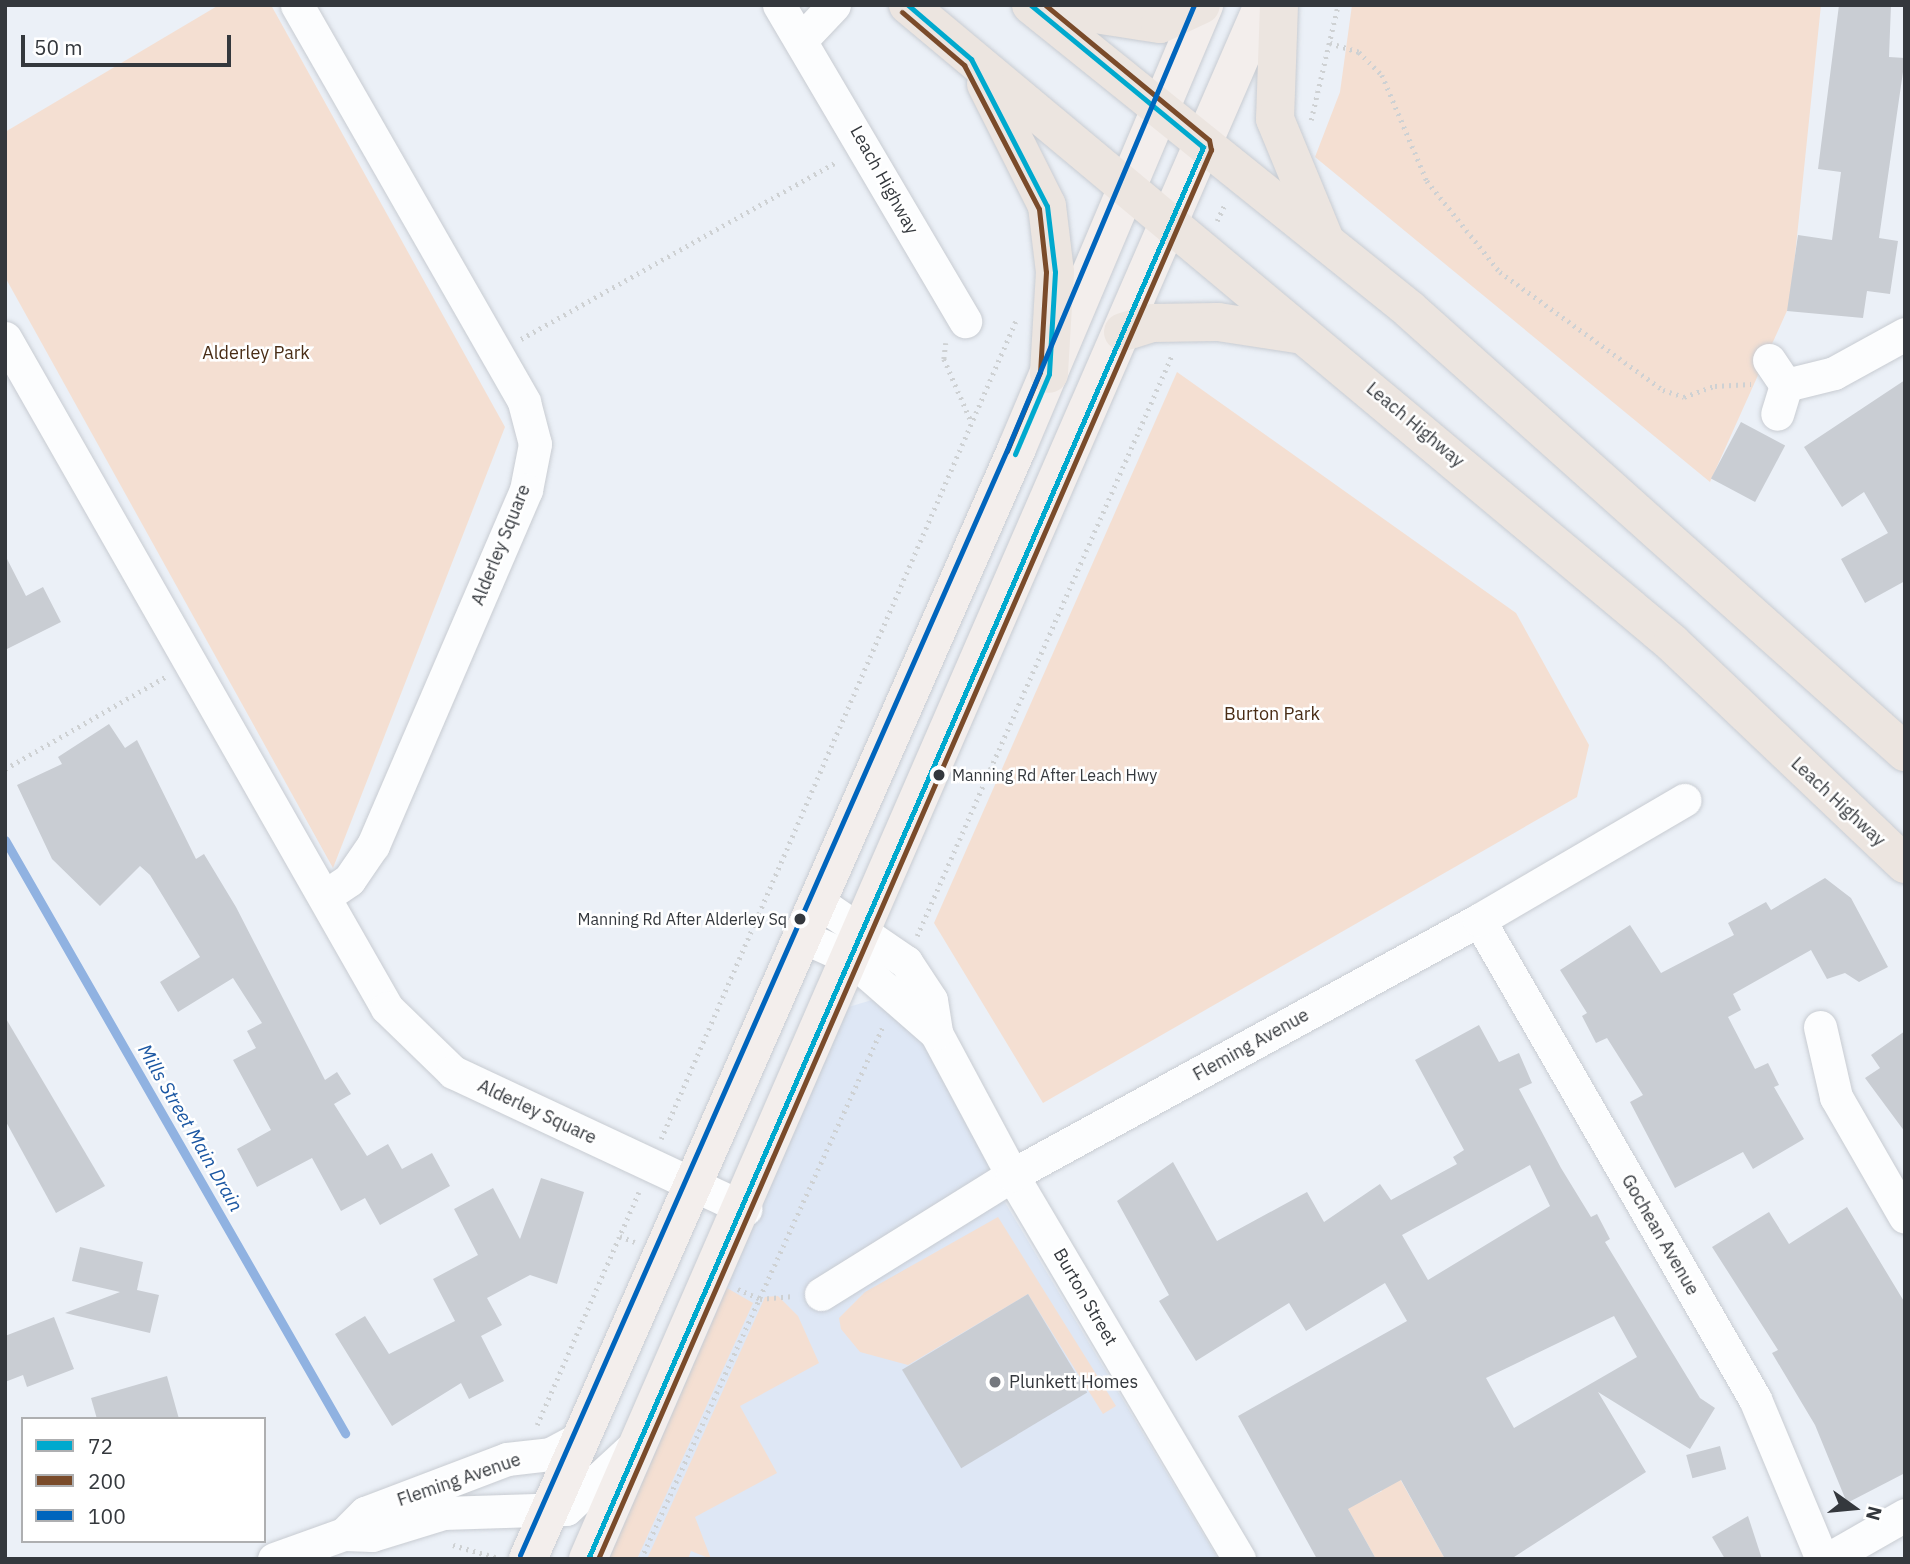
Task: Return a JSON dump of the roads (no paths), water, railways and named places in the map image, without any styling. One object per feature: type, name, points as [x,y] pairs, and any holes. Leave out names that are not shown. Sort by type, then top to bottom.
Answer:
[{"type":"highway","name":"Leach Highway","points":[[908,5],[1126,191],[1305,336],[1672,643],[1905,864]]},
{"type":"highway","points":[[1031,5],[1203,147],[1410,310],[1863,708],[1905,750]]},
{"type":"highway","points":[[1037,5],[1160,24],[1202,5]]},
{"type":"highway","points":[[1279,5],[1275,118],[1326,244]]},
{"type":"highway","points":[[971,59],[1047,206],[1055,272],[1049,374]]},
{"type":"highway","points":[[1123,332],[1183,321],[1305,336]]},
{"type":"main road","points":[[528,1559],[1049,374],[1160,112],[1202,5]]},
{"type":"main road","points":[[588,1559],[745,1209],[856,943],[1263,5]]},
{"type":"street","name":"Alderley Square","points":[[297,5],[524,402],[535,444],[526,490],[373,845],[349,880],[325,896]]},
{"type":"street","name":"Leach Highway","points":[[779,5],[865,146],[962,316]]},
{"type":"street","points":[[801,40],[834,5]]},
{"type":"street","points":[[1777,386],[1834,373],[1905,334]]},
{"type":"street","name":"Alderley Square","points":[[5,338],[193,661],[387,1008],[453,1072],[745,1209]]},
{"type":"street","name":"Fleming Avenue","points":[[821,1294],[1013,1175],[1479,920],[1684,800]]},
{"type":"street","name":"Burton Street","points":[[817,901],[856,943],[931,1000],[936,1033],[1013,1175],[1238,1559]]},
{"type":"street","name":"Gochean Avenue","points":[[1479,920],[1755,1399],[1822,1559]]},
{"type":"street","name":"Burton Street","points":[[801,936],[856,943]]},
{"type":"street","points":[[1820,1027],[1836,1097],[1905,1217]]},
{"type":"street","name":"Fleming Avenue","points":[[274,1559],[339,1544],[443,1513],[548,1512],[589,1494],[647,1432]]},
{"type":"street","name":"Fleming Avenue","points":[[339,1544],[365,1513],[524,1456],[550,1454],[580,1438]]},
{"type":"street","points":[[1828,1559],[1905,1515]]},
{"type":"waterway","name":"Mills Street Main Drain","points":[[5,840],[345,1433]]},
{"type":"place","name":"Manning Rd After Leach Hwy","points":[[939,775]]},
{"type":"place","name":"Manning Rd After Alderley Sq","points":[[800,919]]},
{"type":"place","name":"Plunkett Homes","points":[[995,1382]]},
{"type":"park label","name":"Alderley Park","points":[[256,353]]},
{"type":"park label","name":"Burton Park","points":[[1272,714]]}]
